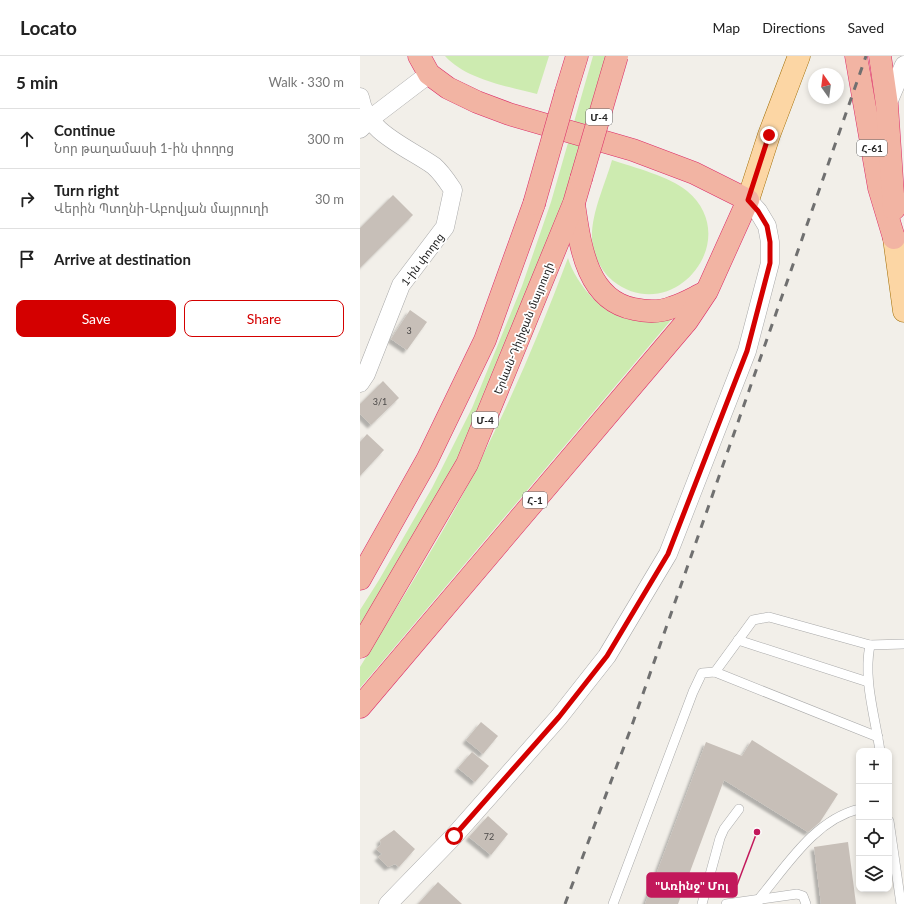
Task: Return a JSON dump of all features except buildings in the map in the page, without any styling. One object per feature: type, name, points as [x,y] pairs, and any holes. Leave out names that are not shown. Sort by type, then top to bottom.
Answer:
[{"type":"highway","points":[[360,579],[427,460],[485,340],[534,204],[577,56]]},
{"type":"highway","name":"Երևան-Դիլիջան մայրուղի","points":[[360,647],[467,464],[574,203],[617,56]]},
{"type":"highway","name":"Հ-61","points":[[856,56],[879,188],[894,238]]},
{"type":"highway","name":"Հ-61","points":[[880,56],[887,105],[894,196],[894,238]]},
{"type":"highway","points":[[424,65],[448,88],[476,102],[509,114],[633,150],[694,173],[748,200]]},
{"type":"highway","name":"Հ-1","points":[[360,706],[687,321],[707,291],[748,200]]},
{"type":"highway","points":[[574,203],[579,238],[584,258],[593,279],[606,297],[622,307],[646,312],[673,308],[707,291]]},
{"type":"main road","name":"Հ-1","points":[[748,200],[769,135],[799,56]]},
{"type":"main road","name":"Հ-61","points":[[894,238],[904,311]]},
{"type":"street","points":[[365,124],[424,65]]},
{"type":"street","points":[[887,105],[904,65]]},
{"type":"street","points":[[360,97],[365,124]]},
{"type":"street","name":"1-ին փողոց","points":[[360,383],[366,374],[401,285],[445,227],[453,190],[434,166],[365,124]]},
{"type":"street","points":[[388,904],[454,836],[559,717],[607,656],[668,554],[747,351],[770,263],[770,242],[767,226],[758,211],[748,200]]},
{"type":"lane","points":[[715,672],[753,620],[769,617],[870,645],[904,644]]},
{"type":"lane","points":[[738,640],[868,682]]},
{"type":"lane","points":[[870,645],[867,662],[868,682],[880,748]]},
{"type":"lane","points":[[613,904],[693,692],[702,672],[715,672],[878,736]]},
{"type":"lane","points":[[702,904],[720,838],[724,829],[739,808]]},
{"type":"lane","points":[[758,902],[802,848],[824,826],[842,815],[856,810]]},
{"type":"lane","points":[[892,842],[901,904]]},
{"type":"lane","points":[[726,904],[758,902],[797,894],[803,896],[806,904]]},
{"type":"green space","points":[[445,56],[549,56],[537,94],[488,81],[464,71]]},
{"type":"green space","points":[[593,56],[606,56],[563,208],[481,415],[423,530],[360,631],[360,610],[432,488],[472,408],[522,286],[551,202]]},
{"type":"green space","points":[[612,160],[651,173],[680,186],[687,191],[703,211],[708,232],[705,253],[694,272],[678,286],[658,294],[636,293],[613,281],[598,262],[594,251],[592,229],[596,209]]},
{"type":"green space","points":[[568,258],[578,279],[585,289],[604,308],[614,314],[625,318],[642,320],[677,313],[360,688],[360,667],[437,541],[492,438],[548,310]]},
{"type":"railway","points":[[565,904],[631,728],[866,56]]},
{"type":"place","name":"\"Առինջ\" Մոլ","points":[[757,832]]},
{"type":"route","points":[[454,836],[559,717],[607,656],[668,554],[747,351],[770,263],[770,242],[767,226],[758,211],[748,200],[769,135]]}]
